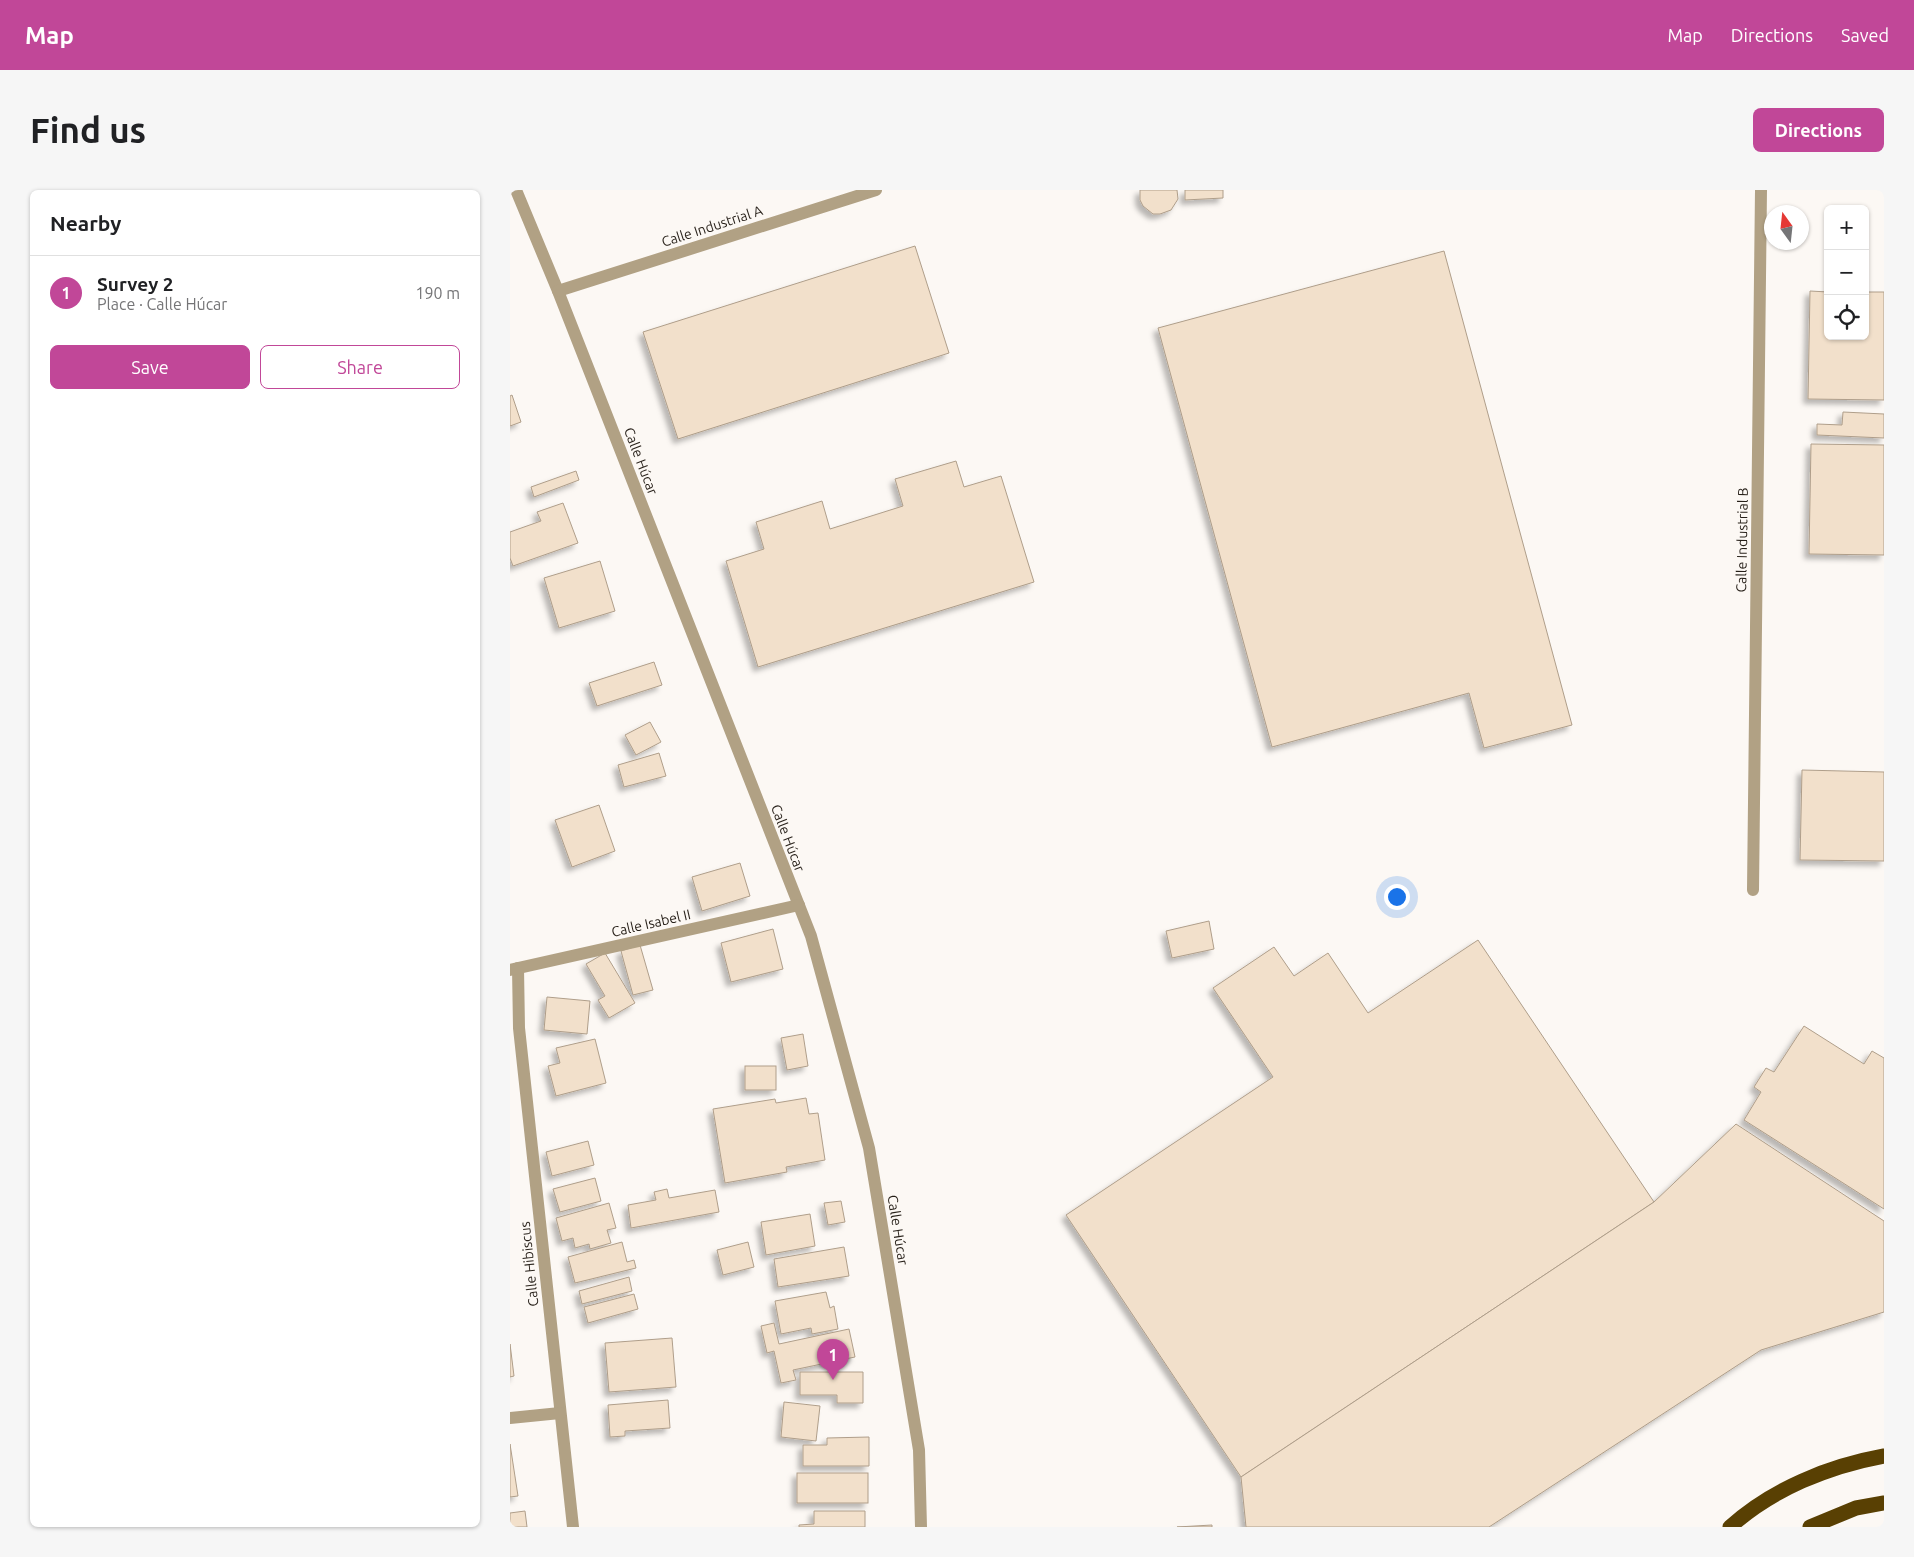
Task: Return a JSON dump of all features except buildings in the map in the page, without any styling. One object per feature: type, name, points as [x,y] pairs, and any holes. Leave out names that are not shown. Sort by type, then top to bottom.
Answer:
[{"type":"highway","points":[[1730,1527],[1749,1510],[1820,1472],[1884,1456]]},
{"type":"highway","points":[[1810,1527],[1856,1508],[1884,1503]]},
{"type":"street","name":"Calle Húcar","points":[[516,190],[558,291],[810,936],[869,1148],[919,1450],[921,1527]]},
{"type":"street","name":"Calle Industrial A","points":[[558,291],[876,190]]},
{"type":"street","name":"Calle Industrial B","points":[[1753,890],[1761,190]]},
{"type":"street","name":"Calle Isabel II","points":[[514,969],[798,905]]},
{"type":"street","name":"Calle Hibiscus","points":[[514,969],[573,1527]]},
{"type":"street","points":[[510,1418],[560,1413]]},
{"type":"place","name":"Survey 2","points":[[833,1380]]}]
